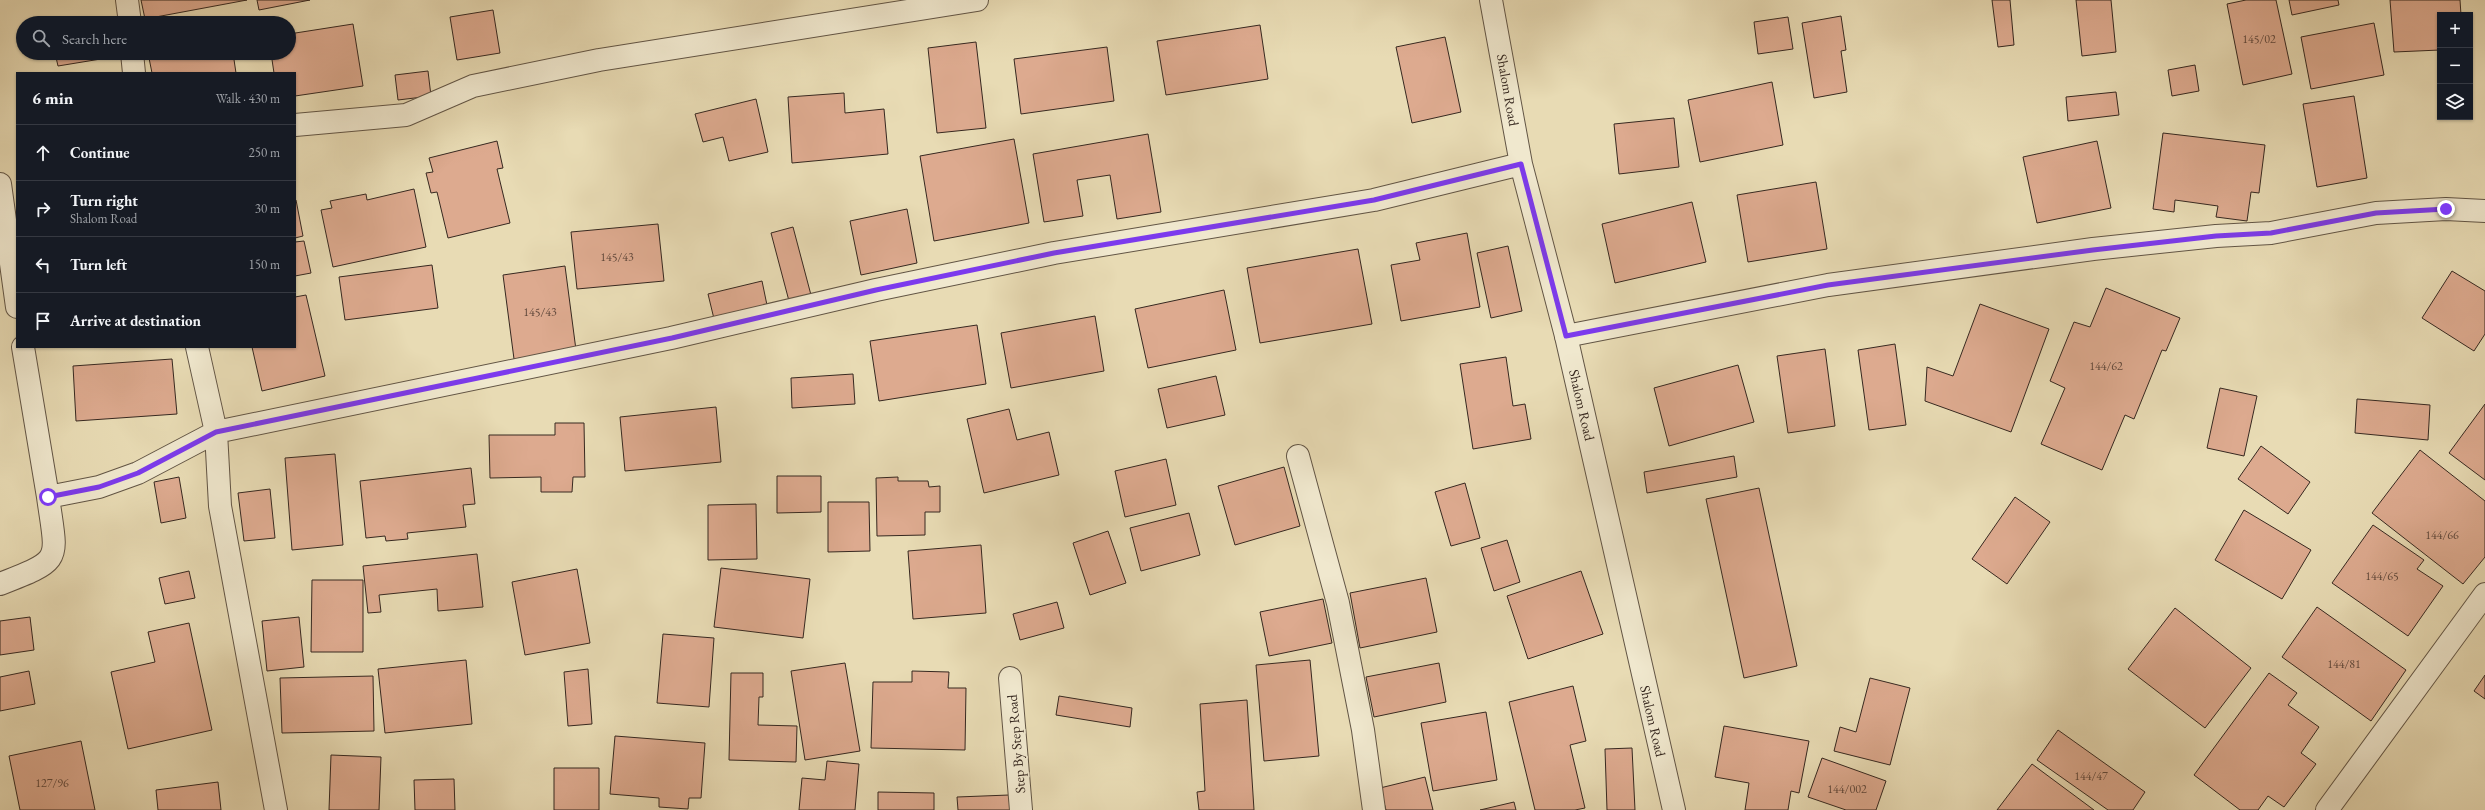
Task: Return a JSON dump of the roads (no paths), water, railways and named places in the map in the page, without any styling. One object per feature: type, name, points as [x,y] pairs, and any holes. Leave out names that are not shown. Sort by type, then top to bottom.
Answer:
[{"type":"street","points":[[127,0],[129,16]]},
{"type":"street","points":[[296,125],[406,115],[473,86],[599,60],[977,0]]},
{"type":"street","name":"Shalom Road","points":[[1491,0],[1521,164],[1566,336],[1674,810]]},
{"type":"street","points":[[133,60],[134,72]]},
{"type":"street","points":[[48,497],[99,487],[138,473],[216,432],[672,338],[876,290],[1054,253],[1374,200],[1521,164]]},
{"type":"street","points":[[0,184],[16,300]]},
{"type":"street","points":[[1566,336],[1828,285],[2101,249],[2216,236],[2271,233],[2376,213],[2446,209],[2485,211]]},
{"type":"street","points":[[0,584],[37,570],[49,562],[55,551],[48,497],[23,348]]},
{"type":"street","points":[[197,348],[216,432],[220,506],[276,810]]},
{"type":"street","points":[[1298,456],[1338,603],[1363,730],[1374,810]]},
{"type":"street","points":[[2327,810],[2485,594]]},
{"type":"street","name":"Step By Step Road","points":[[1010,678],[1021,810]]}]
